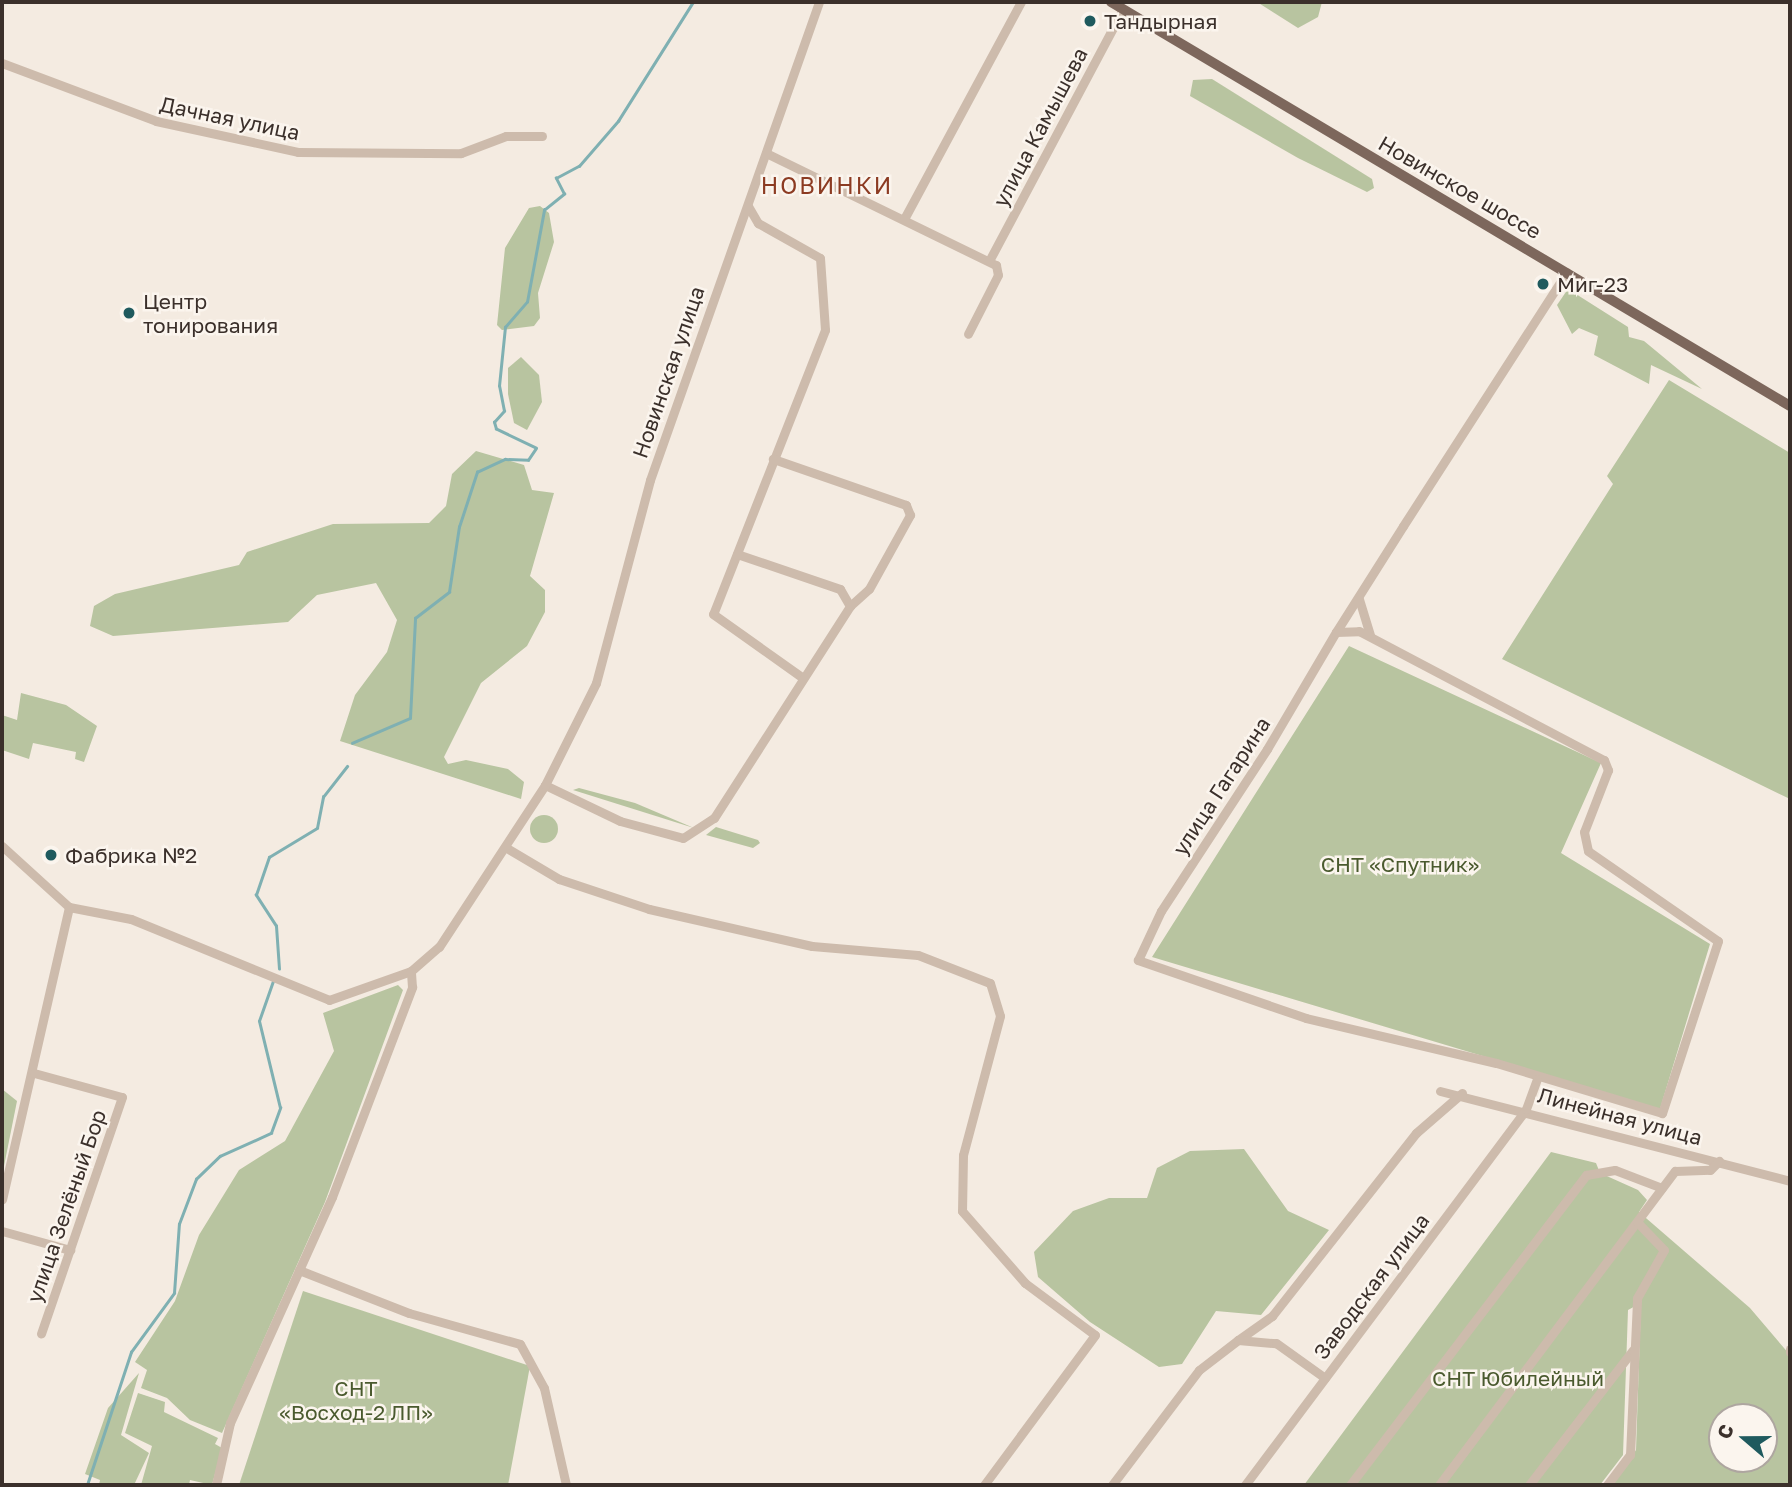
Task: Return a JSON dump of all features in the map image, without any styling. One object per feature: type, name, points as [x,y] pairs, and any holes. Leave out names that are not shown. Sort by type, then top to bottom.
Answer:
[{"type":"main road","name":"Новинское шоссе","points":[[1111,2],[1790,406]]},
{"type":"street","name":"Новинская улица","points":[[411,971],[439,947],[545,785],[605,661],[650,480],[818,2]]},
{"type":"street","points":[[904,219],[1021,2]]},
{"type":"street","name":"улица Камышева","points":[[989,261],[1123,9]]},
{"type":"street","name":"Дачная улица","points":[[2,63],[156,121],[298,152],[461,153],[506,136],[542,136]]},
{"type":"street","points":[[766,153],[989,261],[998,275],[968,334]]},
{"type":"street","points":[[747,206],[758,223],[814,252],[826,279],[823,342],[773,459],[714,618],[803,678]]},
{"type":"street","points":[[739,228],[758,223]]},
{"type":"street","name":"улица Гагарина","points":[[1537,1079],[1496,1063],[1306,1018],[1138,960],[1161,911],[1567,272]]},
{"type":"street","points":[[545,785],[620,821],[683,838],[694,835],[714,818],[850,606],[875,579],[910,510],[773,459]]},
{"type":"street","points":[[737,554],[840,589],[850,606]]},
{"type":"street","points":[[1359,596],[1371,636]]},
{"type":"street","points":[[1336,632],[1347,628],[1371,636],[1604,760],[1608,769],[1584,832],[1588,851],[1718,941],[1667,1109],[1657,1113],[1537,1079]]},
{"type":"street","points":[[2,846],[69,907],[131,919],[328,1000],[411,971],[412,987],[299,1270],[255,1357],[216,1485]]},
{"type":"street","points":[[505,847],[559,879],[649,909],[812,946],[918,955],[989,984],[1000,1016],[963,1154],[962,1210],[1025,1283],[1095,1335],[984,1485]]},
{"type":"street","points":[[2,1199],[34,1073],[45,995],[69,907]]},
{"type":"street","name":"улица Зелёный Бор","points":[[34,1073],[122,1097],[41,1333]]},
{"type":"street","name":"Заводская улица","points":[[1245,1485],[1526,1109],[1537,1079]]},
{"type":"street","name":"Линейная улица","points":[[1440,1091],[1462,1093],[1526,1109],[1790,1181]]},
{"type":"street","points":[[1112,1485],[1182,1391],[1238,1340],[1272,1316],[1416,1133],[1462,1093]]},
{"type":"street","points":[[1439,1485],[1678,1169],[1710,1170],[1718,1161]]},
{"type":"street","points":[[1350,1485],[1580,1182],[1606,1170],[1662,1188]]},
{"type":"street","points":[[1607,1485],[1632,1450],[1633,1350],[1637,1294],[1664,1250],[1637,1222]]},
{"type":"street","points":[[2,1231],[70,1250]]},
{"type":"street","points":[[299,1270],[409,1313],[520,1344],[544,1388],[566,1485]]},
{"type":"street","points":[[1238,1340],[1276,1343],[1325,1378]]},
{"type":"street","points":[[1530,1485],[1633,1350]]},
{"type":"green space","points":[[1257,2],[1322,2],[1318,17],[1298,28]]},
{"type":"green space","points":[[1212,79],[1372,179],[1374,188],[1367,192],[1298,158],[1190,96],[1193,80]]},
{"type":"green space","points":[[540,206],[549,213],[554,242],[538,293],[540,318],[534,326],[502,330],[497,325],[505,248],[529,208]]},
{"type":"green space","points":[[1568,289],[1628,327],[1629,337],[1644,341],[1702,389],[1651,365],[1649,384],[1594,355],[1598,336],[1579,328],[1572,334],[1557,305]]},
{"type":"green space","points":[[521,357],[539,375],[542,402],[527,430],[514,423],[508,394],[508,368]]},
{"type":"green space","points":[[1669,380],[1790,453],[1790,799],[1502,659],[1613,484],[1607,476]]},
{"type":"green space","points":[[476,451],[524,465],[532,490],[554,493],[530,576],[545,590],[545,612],[527,646],[481,683],[444,757],[448,764],[466,760],[508,769],[524,782],[521,799],[340,741],[355,695],[387,652],[397,620],[376,583],[317,595],[288,622],[113,636],[90,626],[94,606],[115,594],[239,565],[247,552],[333,524],[429,523],[446,506],[452,474]]},
{"type":"green space","name":"СНТ «Спутник»","points":[[1349,646],[1601,763],[1561,853],[1710,944],[1660,1109],[1152,957]]},
{"type":"green space","points":[[21,693],[66,705],[97,726],[84,762],[75,759],[76,752],[33,743],[29,759],[2,750],[2,715],[17,720]]},
{"type":"green space","points":[[579,788],[635,803],[694,828],[573,790]]},
{"type":"green space","points":[[544,815],[554,819],[558,829],[554,839],[544,843],[534,839],[530,829],[534,819]]},
{"type":"green space","points":[[716,827],[758,840],[760,843],[753,848],[706,835]]},
{"type":"green space","points":[[398,985],[403,990],[325,1202],[222,1433],[190,1420],[167,1398],[141,1388],[147,1370],[135,1362],[175,1301],[199,1235],[239,1170],[285,1141],[334,1051],[323,1013]]},
{"type":"green space","points":[[2,1089],[17,1101],[2,1176]]},
{"type":"green space","points":[[1244,1149],[1288,1211],[1329,1230],[1261,1315],[1216,1311],[1182,1364],[1159,1367],[1090,1322],[1038,1277],[1034,1252],[1073,1211],[1109,1198],[1147,1198],[1157,1168],[1190,1151]]},
{"type":"green space","name":"СНТ Юбилейный","points":[[1551,1152],[1596,1163],[1600,1173],[1638,1190],[1647,1200],[1639,1212],[1750,1308],[1790,1355],[1790,1485],[1612,1485],[1636,1450],[1641,1303],[1628,1310],[1623,1455],[1600,1485],[1304,1485]]},
{"type":"green space","name":"СНТ «Восход-2 ЛП»","points":[[303,1291],[530,1366],[508,1485],[239,1485]]},
{"type":"green space","points":[[139,1373],[121,1435],[149,1453],[134,1485],[99,1485],[100,1480],[85,1474],[108,1408]]},
{"type":"green space","points":[[138,1393],[165,1402],[164,1412],[218,1438],[215,1444],[222,1448],[212,1485],[190,1480],[189,1485],[141,1485],[152,1446],[125,1433]]},
{"type":"waterway","points":[[352,743],[410,718],[415,618],[449,592],[459,527],[477,472],[505,459],[528,460],[536,448],[496,429],[494,422],[504,411],[499,386],[505,327],[527,302],[544,210],[564,194],[556,178],[579,166],[618,121],[693,2]]},
{"type":"waterway","points":[[279,969],[276,926],[256,895],[269,857],[317,828],[323,797],[347,766]]},
{"type":"waterway","points":[[87,1485],[131,1352],[174,1293],[179,1224],[196,1179],[220,1156],[271,1133],[280,1108],[259,1021],[273,981]]},
{"type":"place","name":"Тандырная","points":[[1090,21]]},
{"type":"place","name":"Миг-23","points":[[1543,284]]},
{"type":"place","name":"Центр тонирования","points":[[129,313]]},
{"type":"place","name":"Фабрика №2","points":[[51,855]]},
{"type":"district","name":"НОВИНКИ","points":[[827,185]]}]
